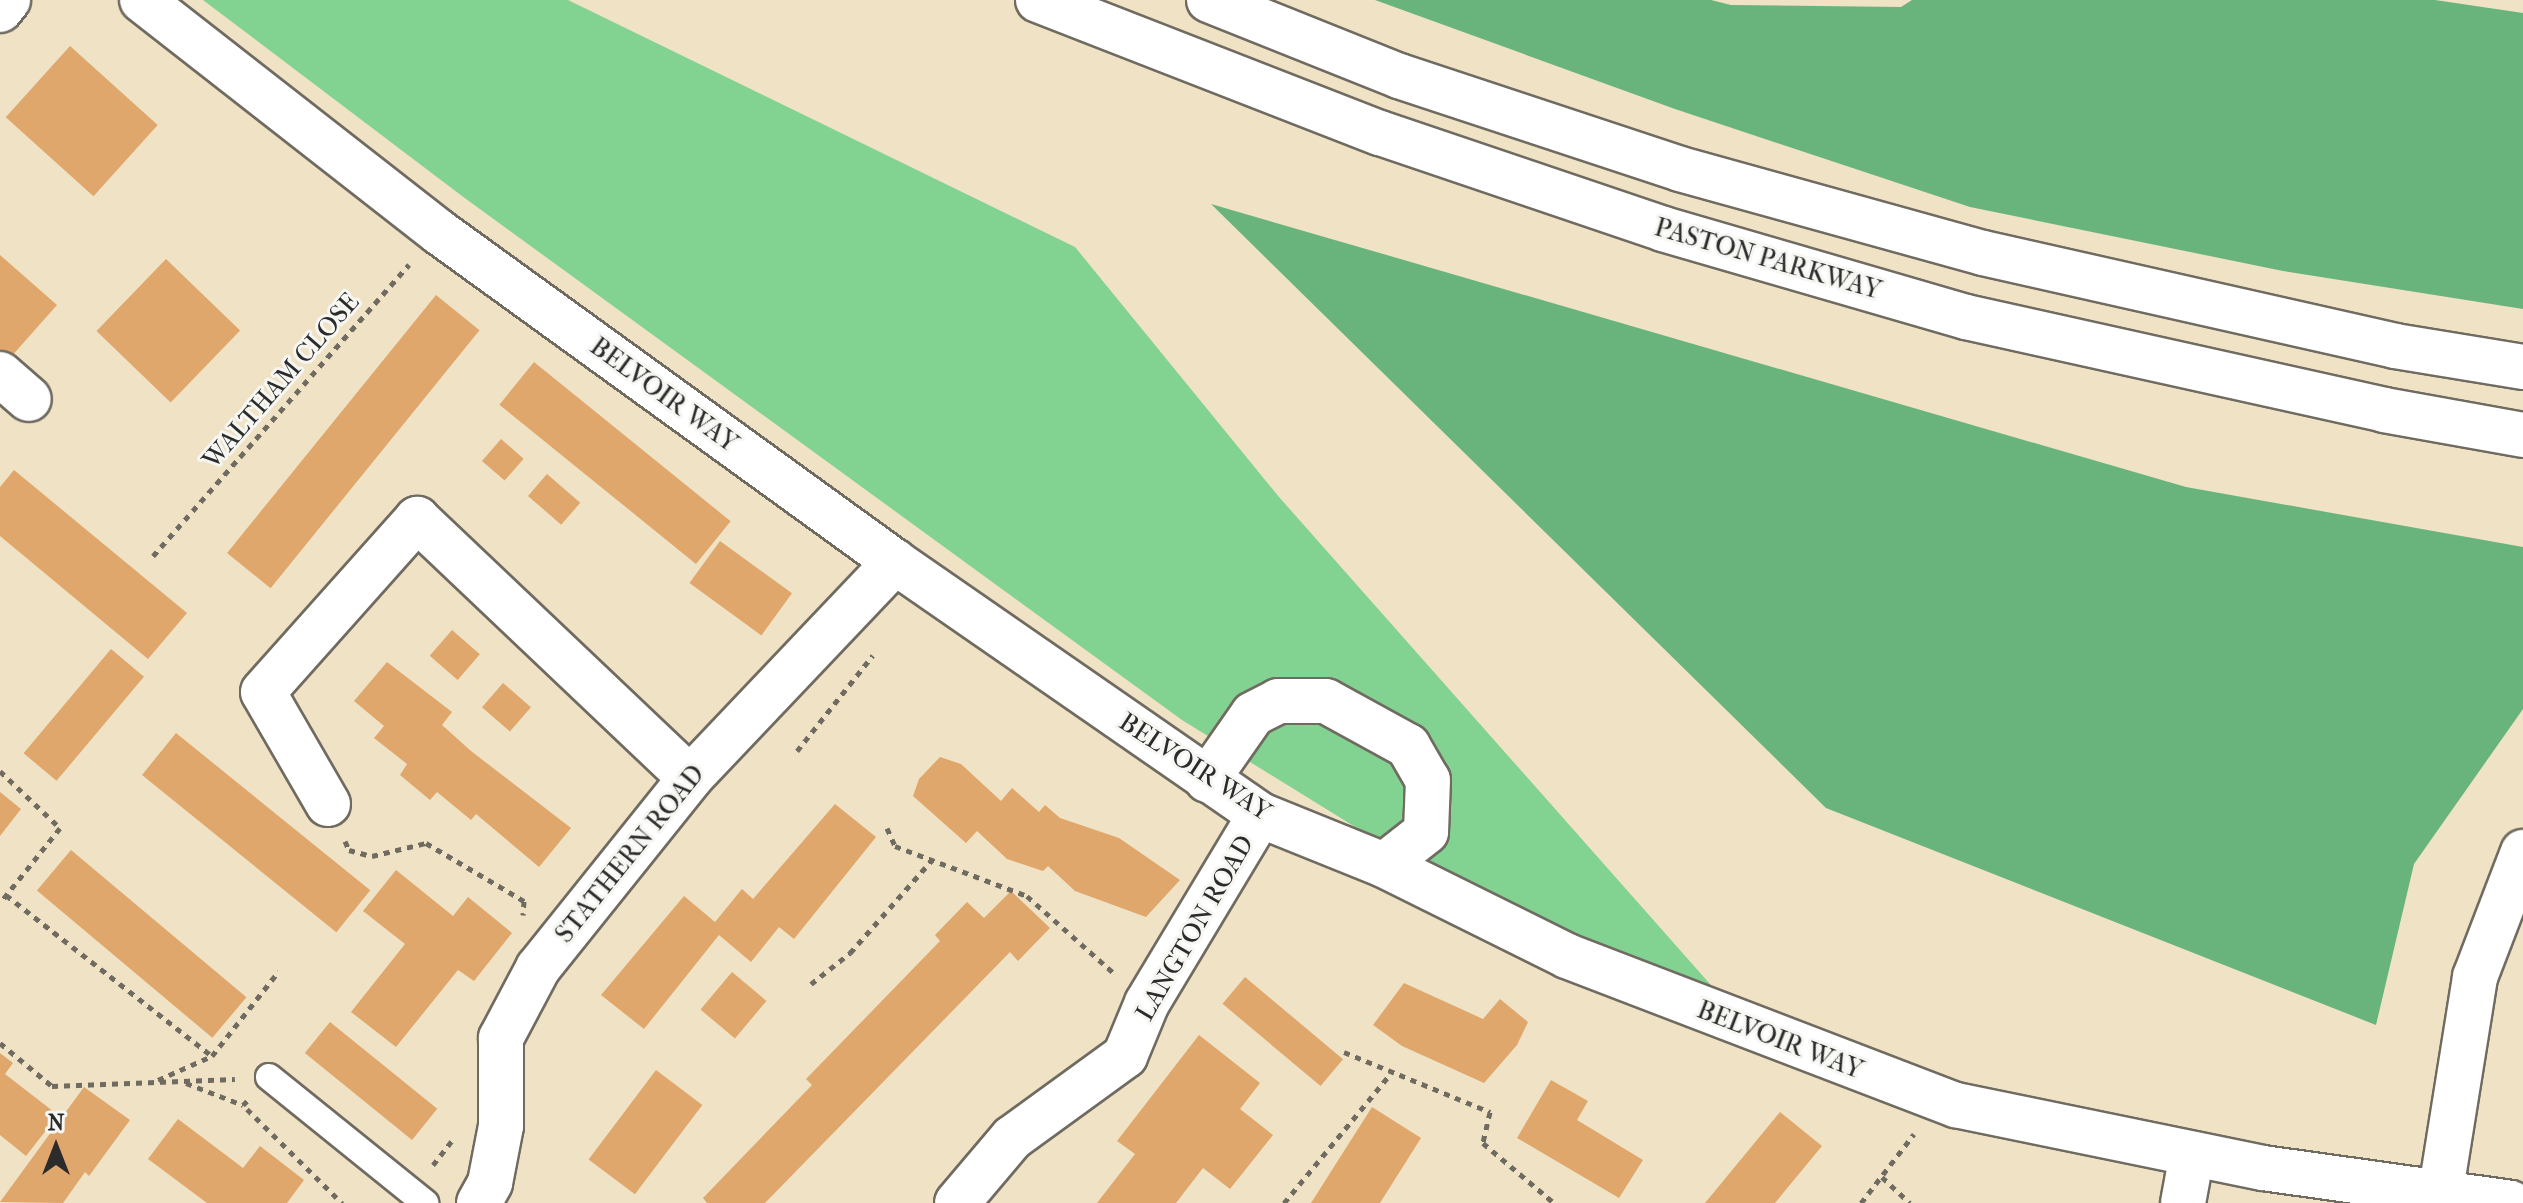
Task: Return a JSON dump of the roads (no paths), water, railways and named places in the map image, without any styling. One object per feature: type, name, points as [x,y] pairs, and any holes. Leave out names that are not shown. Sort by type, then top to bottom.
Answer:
[{"type":"main road","points":[[0,10],[8,0]]},
{"type":"main road","name":"BELVOIR WAY","points":[[142,0],[439,232],[895,562],[1260,815],[1384,865],[1567,956],[1938,1099],[2065,1131],[2440,1196],[2511,1203]]},
{"type":"main road","name":"PASTON PARKWAY","points":[[1038,0],[1380,133],[1723,247],[1966,317],[2384,410],[2523,435]]},
{"type":"main road","points":[[1209,0],[1399,76],[1756,190],[1983,253],[2395,346],[2523,367]]},
{"type":"main road","points":[[328,804],[263,692],[417,519],[690,778]]},
{"type":"main road","name":"STATHERN ROAD","points":[[479,1203],[490,1183],[501,1126],[501,1038],[538,968],[690,778],[895,562]]},
{"type":"main road","points":[[1207,780],[1253,714],[1278,701],[1326,701],[1408,746],[1428,780],[1426,832],[1384,865]]},
{"type":"main road","name":"LANGTON ROAD","points":[[957,1203],[1012,1138],[1125,1056],[1147,1003],[1260,815]]},
{"type":"main road","points":[[2440,1196],[2475,977],[2523,852]]},
{"type":"main road","points":[[2183,1203],[2192,1154]]},
{"type":"lane","points":[[269,1077],[418,1198]]}]
